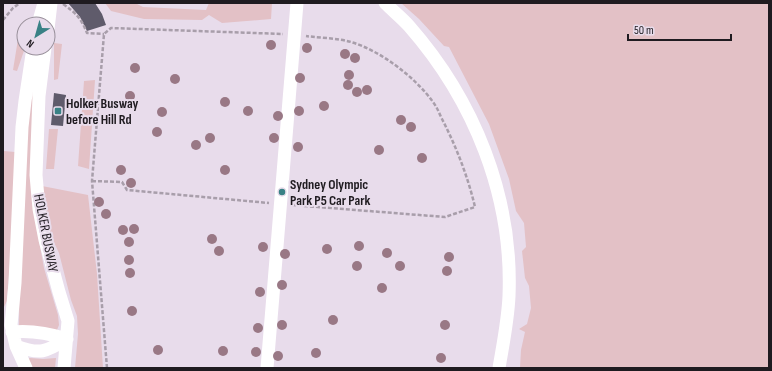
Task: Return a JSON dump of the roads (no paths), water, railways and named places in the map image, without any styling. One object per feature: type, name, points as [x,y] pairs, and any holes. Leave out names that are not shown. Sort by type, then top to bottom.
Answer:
[{"type":"street","points":[[40,16],[44,3]]},
{"type":"street","points":[[50,16],[51,3]]},
{"type":"street","points":[[268,368],[297,3]]},
{"type":"street","points":[[385,3],[408,25],[433,55],[453,85],[469,113],[484,146],[497,187],[504,220],[509,265],[509,296],[499,368]]},
{"type":"street","name":"HOLKER BUSWAY","points":[[26,368],[16,346],[11,325],[15,283],[22,127],[32,56]]},
{"type":"street","name":"HOLKER BUSWAY","points":[[44,56],[38,104],[36,175],[39,209],[43,228],[68,321],[64,368]]},
{"type":"street","points":[[12,332],[44,332],[67,339]]},
{"type":"street","points":[[16,346],[38,352],[46,351],[67,339]]},
{"type":"place","name":"Holker Busway before Hill Rd","points":[[58,111]]},
{"type":"place","name":"Sydney Olympic Park P5 Car Park","points":[[282,192]]}]
